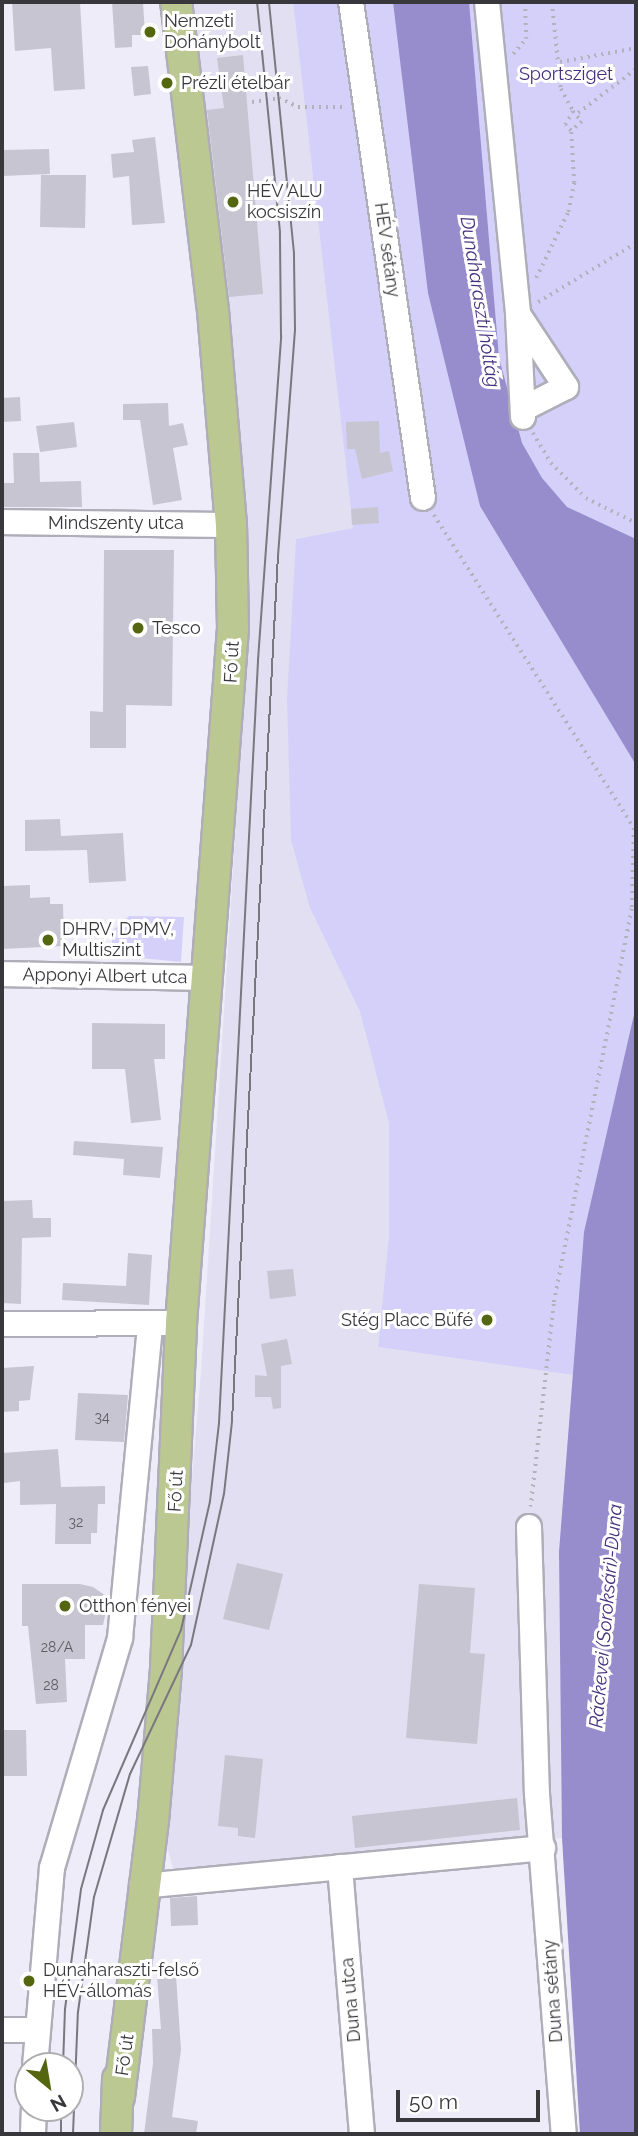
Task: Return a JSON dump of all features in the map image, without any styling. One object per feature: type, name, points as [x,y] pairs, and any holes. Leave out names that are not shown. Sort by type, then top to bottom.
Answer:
[{"type":"main road","name":"Fő út","points":[[118,2097],[142,1886],[153,1821],[166,1669],[181,1323],[232,654],[231,524],[213,311],[176,2]]},
{"type":"main road","name":"Fő út","points":[[118,2097],[130,1888],[147,1738],[174,1351],[181,1323]]},
{"type":"main road","points":[[116,2134],[118,2097]]},
{"type":"street","name":"HÉV sétány","points":[[351,2],[423,498]]},
{"type":"street","points":[[487,2],[518,314],[523,413],[566,387],[518,314]]},
{"type":"street","name":"Mindszenty utca","points":[[2,522],[231,524]]},
{"type":"street","name":"Apponyi Albert utca","points":[[2,974],[209,978]]},
{"type":"street","points":[[2,1324],[181,1323]]},
{"type":"street","points":[[36,2052],[52,1867],[120,1637],[150,1324]]},
{"type":"street","name":"Duna sétány","points":[[529,1527],[537,1794],[564,2134]]},
{"type":"street","points":[[142,1886],[543,1849]]},
{"type":"street","name":"Duna utca","points":[[340,1867],[362,2134]]},
{"type":"street","points":[[2,2030],[37,2030]]},
{"type":"path","points":[[494,61],[511,57],[526,39],[525,2]]},
{"type":"path","points":[[552,2],[561,89],[582,122],[571,131]]},
{"type":"path","points":[[560,62],[636,48]]},
{"type":"path","points":[[535,280],[568,212],[574,183],[571,131],[566,120],[636,69]]},
{"type":"path","points":[[252,102],[279,98],[298,107],[366,108]]},
{"type":"path","points":[[518,314],[636,243]]},
{"type":"path","points":[[523,413],[551,463],[586,498],[636,523]]},
{"type":"path","points":[[423,498],[634,828],[632,909],[554,1304],[529,1527]]},
{"type":"shaded area","points":[[190,2],[293,2],[353,528],[296,539],[310,908],[360,1012],[389,1125],[389,1234],[378,1347],[573,1375],[559,1552],[562,1838],[176,1878],[162,1830],[201,1372],[240,760],[244,494]]},
{"type":"green space","name":"Sportsziget","points":[[293,2],[636,2],[636,1837],[559,1552],[573,1375],[378,1347],[389,1234],[389,1124],[360,1012],[310,908],[291,840],[287,699],[296,539],[353,528]]},
{"type":"green space","points":[[129,916],[184,917],[181,962],[120,956],[112,945],[112,931]]},
{"type":"water","name":"Dunaharaszti holtág","points":[[393,2],[469,2],[499,358],[522,443],[542,478],[567,507],[636,539],[636,765],[480,506],[428,293]]},
{"type":"water","name":"Ráckevei (Soroksári)-Duna","points":[[636,1006],[636,2134],[580,2134],[562,1838],[559,1552],[584,1232]]},
{"type":"building","points":[[12,2],[80,2],[85,89],[54,91],[51,48],[15,51]]},
{"type":"building","points":[[112,2],[143,2],[145,35],[132,35],[132,47],[115,48]]},
{"type":"building","name":"HÉV ALU kocsiszín","points":[[243,55],[263,294],[229,297],[207,110],[224,108],[217,58]]},
{"type":"building","points":[[148,66],[151,94],[134,96],[131,67]]},
{"type":"building","points":[[155,137],[165,223],[132,225],[129,176],[113,178],[111,154],[134,152],[132,140]]},
{"type":"building","points":[[49,149],[50,174],[2,176],[2,150]]},
{"type":"building","points":[[41,175],[86,175],[85,228],[40,227]]},
{"type":"building","points":[[20,397],[21,421],[2,422],[2,398]]},
{"type":"building","points":[[168,403],[169,426],[183,423],[188,445],[173,448],[182,500],[153,505],[140,420],[123,420],[123,404]]},
{"type":"building","points":[[379,421],[380,453],[389,451],[393,471],[362,479],[355,449],[347,449],[346,422]]},
{"type":"building","points":[[74,422],[77,447],[40,452],[36,426]]},
{"type":"building","points":[[13,453],[39,453],[40,482],[81,481],[82,507],[2,507],[2,483],[14,483]]},
{"type":"building","points":[[378,507],[379,523],[352,525],[351,509]]},
{"type":"building","name":"Tesco","points":[[104,550],[174,550],[172,706],[126,705],[126,748],[90,748],[90,711],[103,712]]},
{"type":"building","points":[[60,819],[61,836],[123,833],[126,881],[89,883],[87,850],[25,851],[25,820]]},
{"type":"building","points":[[30,885],[30,898],[50,897],[50,904],[63,904],[64,946],[2,949],[3,886]]},
{"type":"building","points":[[92,1023],[165,1024],[165,1059],[154,1059],[161,1120],[131,1123],[125,1069],[92,1069]]},
{"type":"building","points":[[74,1141],[163,1147],[160,1178],[123,1175],[124,1159],[73,1155]]},
{"type":"building","points":[[32,1200],[33,1218],[51,1218],[51,1237],[22,1238],[21,1304],[2,1303],[2,1201]]},
{"type":"building","points":[[128,1253],[152,1255],[149,1305],[62,1300],[63,1283],[126,1286]]},
{"type":"building","points":[[293,1269],[296,1296],[270,1299],[267,1271]]},
{"type":"building","points":[[287,1339],[292,1364],[281,1366],[281,1408],[273,1409],[271,1397],[255,1397],[255,1375],[267,1376],[261,1344]]},
{"type":"building","points":[[34,1366],[30,1400],[19,1401],[19,1411],[2,1412],[2,1368]]},
{"type":"building","points":[[78,1393],[128,1395],[124,1442],[75,1440]]},
{"type":"building","points":[[58,1449],[61,1487],[105,1486],[105,1504],[98,1504],[97,1533],[91,1533],[91,1544],[55,1544],[56,1504],[20,1505],[20,1481],[4,1483],[2,1453]]},
{"type":"building","points":[[237,1563],[283,1574],[269,1630],[223,1619]]},
{"type":"building","points":[[22,1584],[80,1584],[93,1587],[109,1598],[103,1625],[85,1625],[85,1659],[65,1659],[67,1702],[36,1704],[28,1626],[22,1626]]},
{"type":"building","points":[[419,1584],[475,1588],[470,1653],[485,1654],[477,1744],[406,1738]]},
{"type":"building","points":[[2,1730],[26,1730],[27,1776],[2,1776]]},
{"type":"building","points":[[225,1755],[263,1759],[255,1838],[238,1836],[238,1828],[218,1826]]},
{"type":"building","points":[[517,1798],[520,1830],[355,1848],[352,1816]]},
{"type":"building","points":[[197,1896],[198,1925],[171,1926],[170,1898]]},
{"type":"building","points":[[176,1975],[181,2050],[172,2117],[198,2121],[196,2134],[144,2134],[153,2063],[152,2029],[161,2029],[157,1976]]},
{"type":"tram line","points":[[63,2052],[65,2009],[81,1889],[103,1810],[181,1630],[210,1501],[219,1423],[258,660],[281,336],[280,232],[257,2]]},
{"type":"tram line","points":[[73,2134],[78,2012],[94,1897],[130,1774],[191,1645],[224,1494],[232,1421],[278,556],[295,329],[294,253],[269,2]]},
{"type":"tram line","points":[[61,2122],[61,2134]]},
{"type":"place","name":"Nemzeti Dohánybolt","points":[[150,32]]},
{"type":"place","name":"Prézli ételbár","points":[[167,83]]},
{"type":"place","name":"HÉV ALU kocsiszín","points":[[233,202]]},
{"type":"place","name":"Tesco","points":[[138,628]]},
{"type":"place","name":"DHRV, DPMV, Multiszint","points":[[48,940]]},
{"type":"place","name":"Stég Placc Büfé","points":[[487,1320]]},
{"type":"place","name":"Otthon fényei","points":[[65,1606]]},
{"type":"place","name":"Dunaharaszti-felső HÉV-állomás","points":[[29,1981]]}]
